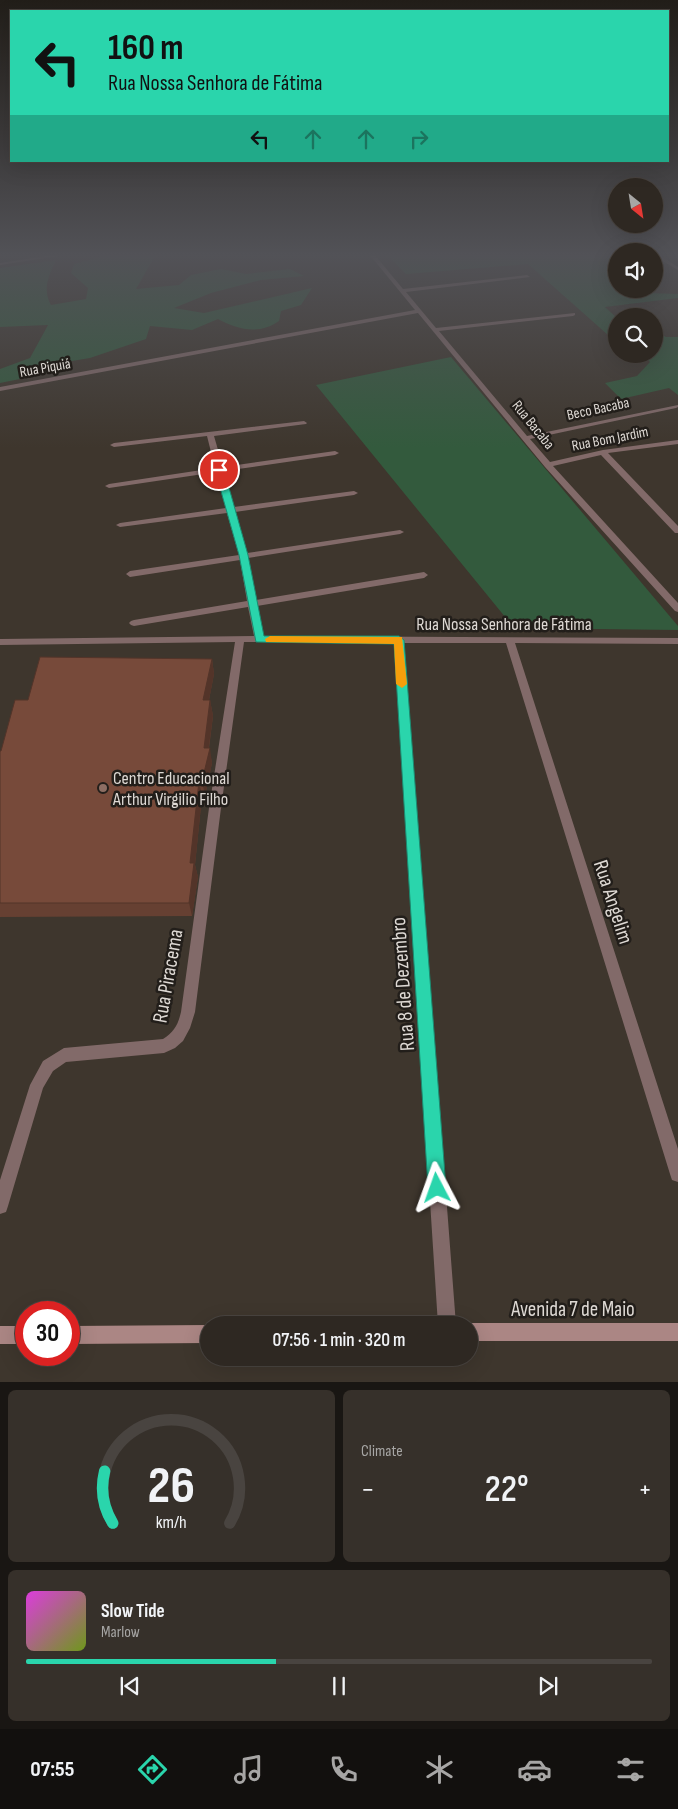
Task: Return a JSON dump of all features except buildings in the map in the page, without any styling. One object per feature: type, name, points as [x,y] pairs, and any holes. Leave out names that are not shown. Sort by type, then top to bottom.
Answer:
[{"type":"main road","name":"Avenida 7 de Maio","points":[[478,1332],[678,1332]]},
{"type":"main road","points":[[80,1335],[200,1334]]},
{"type":"main road","points":[[0,1335],[15,1335]]},
{"type":"street","name":"Rua Piquiá","points":[[0,389],[379,318]]},
{"type":"street","name":"Rua Bacaba","points":[[425,318],[548,465],[678,609]]},
{"type":"street","points":[[434,330],[534,318]]},
{"type":"street","name":"Beco Bacaba","points":[[527,438],[676,406]]},
{"type":"street","points":[[114,445],[304,423]]},
{"type":"street","points":[[210,435],[243,555],[260,639]]},
{"type":"street","name":"Rua Bom Jardim","points":[[548,465],[603,452],[678,442]]},
{"type":"street","points":[[603,452],[678,531]]},
{"type":"street","points":[[109,486],[335,453]]},
{"type":"street","points":[[120,525],[354,493]]},
{"type":"street","points":[[130,574],[400,532]]},
{"type":"street","points":[[134,623],[424,575]]},
{"type":"street","name":"Rua Nossa Senhora de Fátima","points":[[0,642],[260,639],[510,642],[678,641]]},
{"type":"street","name":"Rua Piracema","points":[[0,1206],[37,1085],[48,1066],[64,1055],[164,1046],[175,1041],[182,1032],[188,1012],[214,808],[240,640]]},
{"type":"street","name":"Rua 8 de Dezembro","points":[[399,640],[446,1316]]},
{"type":"street","name":"Rua Angelim","points":[[510,642],[678,1174]]},
{"type":"green space","points":[[0,318],[280,318],[279,321],[271,325],[256,329],[233,326],[218,319],[192,330],[150,326],[146,339],[90,358],[54,364],[45,374],[0,383],[0,369],[30,358],[48,325],[0,327]]},
{"type":"green space","points":[[589,318],[608,318],[608,335]]},
{"type":"green space","points":[[663,335],[678,337],[678,395],[669,388],[621,399],[605,383],[637,376],[649,363],[663,363]]},
{"type":"green space","points":[[451,357],[678,626],[678,630],[514,628],[316,385]]},
{"type":"slow traffic","points":[[270,639],[399,640],[402,684]]},
{"type":"place","name":"Centro Educacional Arthur Virgilio Filho","points":[[103,788]]},
{"type":"route","points":[[219,470],[243,555],[260,639],[399,640],[437,1188]]}]
